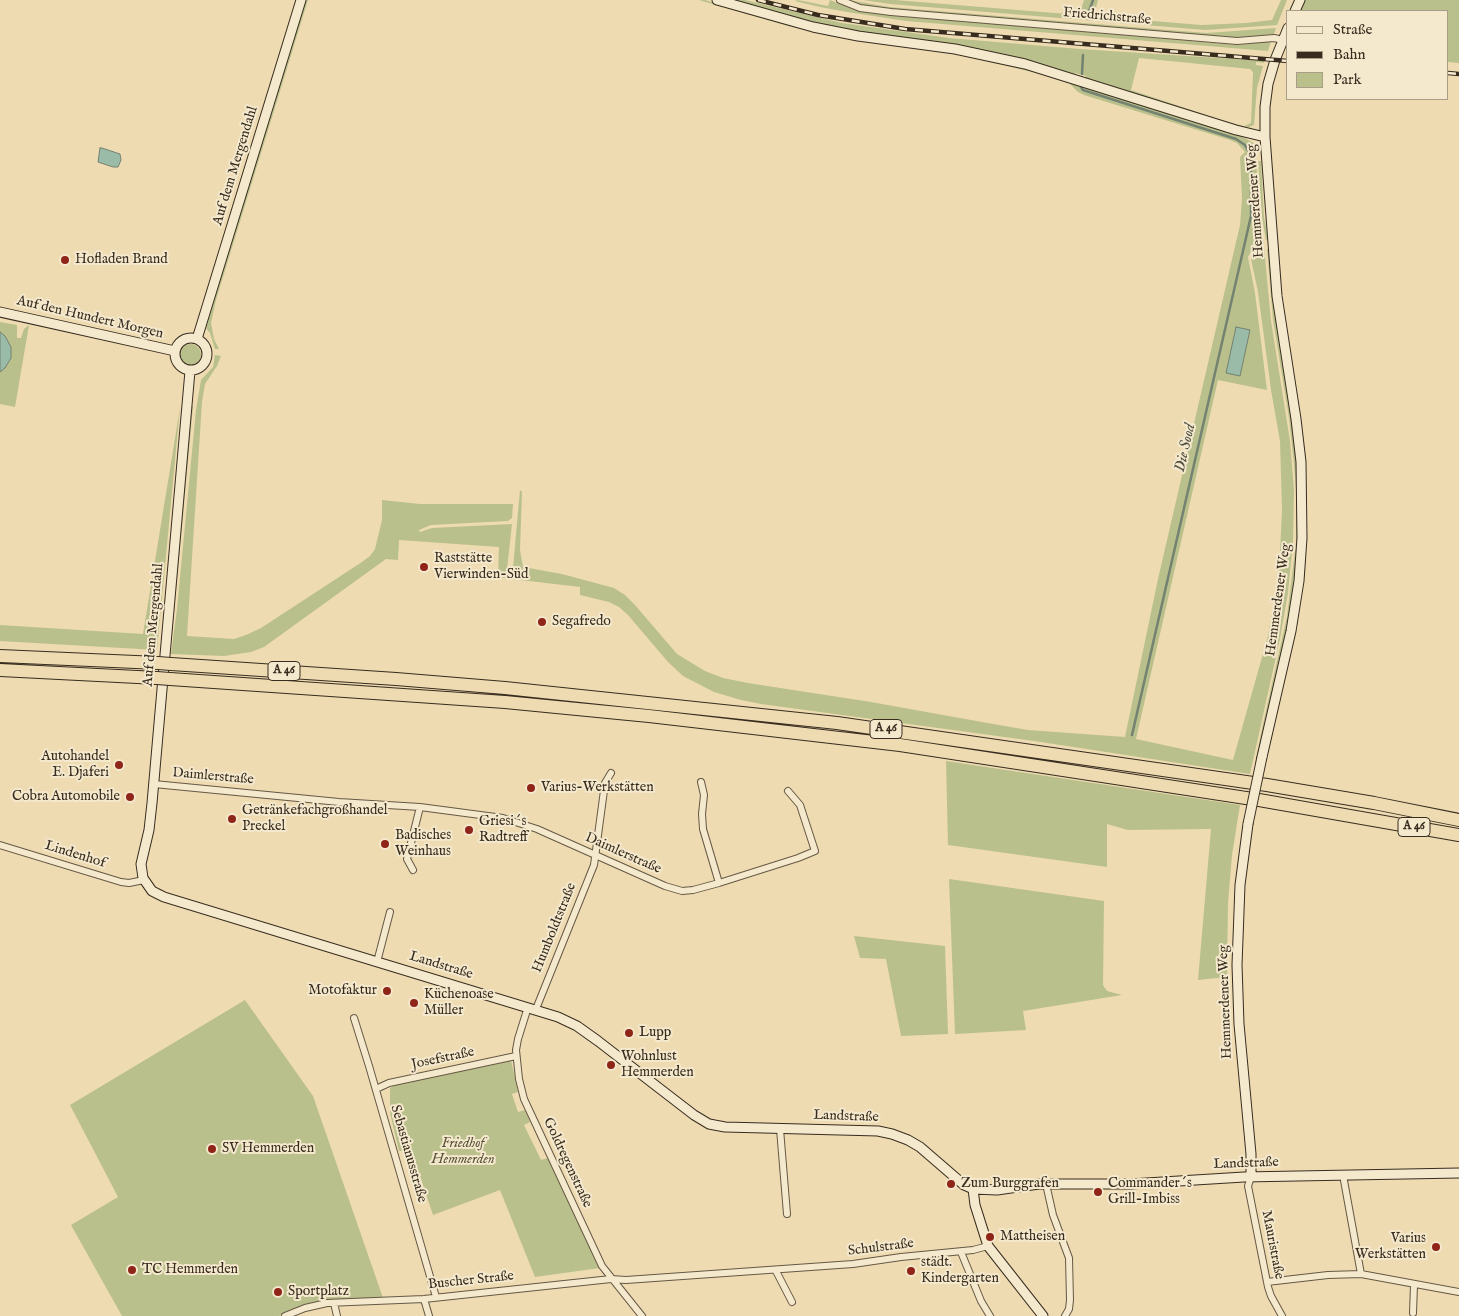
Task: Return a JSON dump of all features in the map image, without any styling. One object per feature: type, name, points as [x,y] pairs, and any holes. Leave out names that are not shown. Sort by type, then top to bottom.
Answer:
[{"type":"highway","name":"A 46","points":[[0,656],[158,663],[396,678],[837,723],[1248,782],[1374,803],[1459,820]]},
{"type":"highway","name":"A 46","points":[[0,670],[157,678],[505,702],[649,716],[900,745],[1259,800],[1459,835]]},
{"type":"street","name":"Auf dem Mergendahl","points":[[197,339],[301,0]]},
{"type":"street","points":[[717,0],[819,29],[945,47],[1025,64],[1265,138]]},
{"type":"street","name":"Friedrichstraße","points":[[840,0],[858,7],[885,12],[1237,41],[1274,38],[1283,40]]},
{"type":"street","name":"Hemmerdener Weg","points":[[1251,1177],[1251,1154],[1239,1024],[1236,965],[1240,885],[1248,824],[1296,602],[1301,560],[1303,515],[1298,440],[1277,296],[1265,138],[1268,84],[1286,33]]},
{"type":"street","name":"Auf den Hundert Morgen","points":[[0,312],[175,352]]},
{"type":"street","points":[[187,338],[197,339],[205,346],[208,356],[206,361],[200,369],[184,370],[177,362],[175,352],[179,343],[183,340],[187,338]]},
{"type":"street","name":"Auf dem Mergendahl","points":[[144,880],[141,864],[149,830],[154,784],[190,371]]},
{"type":"street","name":"Humboldtstraße","points":[[532,1008],[594,865],[605,783],[611,773]]},
{"type":"street","points":[[701,782],[704,795],[702,824],[719,883]]},
{"type":"street","name":"Daimlerstraße","points":[[154,784],[420,808],[486,815],[512,820],[537,829],[678,891],[693,890],[719,883],[798,858],[815,850],[800,805],[788,791]]},
{"type":"street","points":[[413,870],[407,859],[420,808]]},
{"type":"street","name":"Lindenhof","points":[[0,845],[121,882],[128,883],[144,880]]},
{"type":"street","name":"Landstraße","points":[[144,880],[152,891],[164,896],[558,1017],[584,1031],[630,1064],[704,1122],[719,1126],[878,1131],[898,1136],[920,1147],[964,1185],[973,1189],[990,1190],[1046,1184],[1130,1184],[1251,1177],[1459,1174]]},
{"type":"street","points":[[377,962],[390,912]]},
{"type":"street","name":"Goldregenstraße","points":[[532,1008],[518,1039],[516,1056],[520,1085],[528,1107],[598,1258],[611,1279],[642,1316]]},
{"type":"street","name":"Sebastianusstraße","points":[[354,1018],[436,1297]]},
{"type":"street","name":"Josefstraße","points":[[376,1089],[388,1083],[516,1056]]},
{"type":"street","points":[[780,1129],[787,1214]]},
{"type":"street","points":[[1343,1175],[1361,1274]]},
{"type":"street","name":"Mauristraße","points":[[1251,1177],[1248,1186],[1270,1296],[1282,1316]]},
{"type":"street","points":[[1046,1184],[1053,1215],[1070,1258],[1070,1300],[1069,1309],[1065,1316]]},
{"type":"street","points":[[973,1189],[974,1205],[988,1246],[1043,1316]]},
{"type":"street","name":"Schulstraße","points":[[611,1279],[626,1280],[859,1264],[901,1257],[961,1252],[988,1246]]},
{"type":"street","points":[[961,1252],[981,1301],[990,1316]]},
{"type":"street","points":[[776,1270],[792,1302]]},
{"type":"street","points":[[1267,1282],[1328,1275],[1361,1274],[1459,1292]]},
{"type":"street","name":"Buscher Straße","points":[[286,1316],[312,1306],[334,1303],[424,1299],[611,1279]]},
{"type":"street","points":[[1414,1284],[1414,1313]]},
{"type":"street","points":[[424,1299],[429,1316]]},
{"type":"street","points":[[334,1303],[337,1316]]},
{"type":"green space","points":[[305,0],[308,0],[216,300],[211,323],[214,339],[219,349],[215,349],[210,333],[206,328]]},
{"type":"green space","points":[[699,0],[705,0],[808,30],[965,54],[1024,67],[1245,138],[1255,144],[1260,218],[1264,244],[1253,248],[1248,257],[1255,293],[1267,390],[1218,380],[1136,739],[1233,760],[1268,636],[1279,576],[1282,509],[1280,441],[1258,292],[1251,259],[1255,249],[1264,247],[1271,321],[1290,441],[1294,490],[1293,542],[1288,593],[1280,639],[1250,774],[1034,741],[741,700],[714,692],[683,676],[619,607],[609,602],[580,595],[580,587],[512,579],[520,490],[522,492],[520,550],[523,567],[562,574],[614,588],[635,605],[677,654],[705,671],[723,678],[748,683],[871,702],[1028,730],[1125,737],[1158,579],[1240,225],[1242,198],[1240,157],[1245,152],[1237,143],[1230,140],[1084,95],[1069,83],[1041,74],[965,56],[829,36]]},
{"type":"green space","points":[[730,0],[745,0],[842,23],[949,38],[1264,61],[1264,63],[1256,62],[1256,65],[1263,66],[1257,88],[1254,125],[1249,127],[1231,125],[1085,78],[1086,76],[1083,75],[1014,57],[961,45],[850,30],[802,20]],"holes":[[[1139,58],[1250,69],[1253,72],[1251,123],[1244,126],[1131,90]]]},
{"type":"green space","points":[[830,0],[854,10],[879,14],[1237,45],[1271,41],[1268,51],[906,21],[847,12],[795,1],[828,6]]},
{"type":"green space","points":[[849,0],[889,7],[1206,33],[1276,28],[1274,34],[1236,38],[890,9],[864,5]]},
{"type":"green space","points":[[863,0],[895,0],[1079,15],[1084,0],[1098,0],[1094,16],[1201,25],[1272,20],[1281,0],[1287,0],[1277,25],[1205,30],[890,4]]},
{"type":"green space","points":[[1305,0],[1459,0],[1459,63],[1449,62],[1449,10],[1300,10]]},
{"type":"green space","points":[[1258,161],[1261,161],[1264,217],[1268,237],[1266,241],[1262,217]]},
{"type":"green space","points":[[1267,249],[1269,249],[1276,320],[1294,440],[1299,518],[1297,561],[1289,616],[1256,764],[1287,616],[1296,542],[1294,465],[1289,418],[1273,320]]},
{"type":"green space","points":[[0,322],[17,325],[17,338],[21,338],[24,329],[29,325],[15,407],[0,404]]},
{"type":"green space","points":[[190,344],[198,347],[201,355],[198,363],[190,366],[182,363],[179,355],[182,347]]},
{"type":"green space","points":[[215,355],[221,356],[205,384],[202,402],[187,636],[234,639],[246,635],[261,628],[362,562],[375,549],[382,520],[382,500],[420,504],[513,504],[512,518],[508,521],[431,525],[419,530],[420,532],[432,528],[512,524],[506,578],[498,577],[499,547],[399,540],[398,560],[386,559],[264,647],[251,652],[224,656],[171,654],[196,410],[201,380],[213,367]]},
{"type":"green space","points":[[193,406],[172,636],[171,635]]},
{"type":"green space","points":[[180,408],[157,650],[0,641],[0,625],[143,634]]},
{"type":"green space","points":[[946,761],[1240,805],[1232,855],[1228,903],[1227,977],[1198,980],[1211,829],[1128,830],[1107,824],[1107,867],[948,845]]},
{"type":"green space","points":[[949,879],[1104,901],[1103,985],[1107,991],[1122,995],[1023,1011],[1026,1030],[955,1034]]},
{"type":"green space","points":[[854,936],[945,946],[948,1034],[901,1036],[886,959],[860,958]]},
{"type":"green space","name":"SV Hemmerden","points":[[245,1000],[313,1096],[383,1298],[326,1300],[279,1316],[122,1316],[71,1225],[118,1197],[70,1105]]},
{"type":"green space","name":"Friedhof Hemmerden","points":[[511,1060],[518,1092],[512,1094],[518,1112],[525,1110],[530,1122],[524,1125],[541,1160],[548,1158],[600,1268],[535,1277],[500,1190],[433,1215],[420,1176],[413,1178],[403,1151],[399,1151],[390,1113],[390,1088],[398,1083]]},
{"type":"shaded area","points":[[100,148],[120,154],[121,160],[118,167],[98,162]]},
{"type":"shaded area","points":[[1236,327],[1250,330],[1240,376],[1226,373]]},
{"type":"shaded area","points":[[0,332],[5,336],[11,347],[11,358],[0,372]]},
{"type":"waterway","name":"Die Sood","points":[[1087,17],[1093,0]]},
{"type":"waterway","name":"Die Sood","points":[[1082,74],[1083,55]]},
{"type":"waterway","name":"Die Sood","points":[[1081,87],[1083,90],[1236,139],[1245,145],[1251,155]]},
{"type":"waterway","name":"Die Sood","points":[[1132,735],[1251,216],[1251,165]]},
{"type":"railway","points":[[758,0],[818,15],[905,29],[1286,61]]},
{"type":"railway","points":[[1449,73],[1459,74]]},
{"type":"place","name":"Hofladen Brand","points":[[65,260]]},
{"type":"place","name":"Raststätte Vierwinden-Süd","points":[[424,567]]},
{"type":"place","name":"Segafredo","points":[[542,622]]},
{"type":"place","name":"Autohandel E. Djaferi","points":[[119,765]]},
{"type":"place","name":"Varius-Werkstätten","points":[[531,788]]},
{"type":"place","name":"Cobra Automobile","points":[[130,797]]},
{"type":"place","name":"Getränkefachgroßhandel Preckel","points":[[232,819]]},
{"type":"place","name":"Griesi´s Radtreff","points":[[469,830]]},
{"type":"place","name":"Badisches Weinhaus","points":[[385,844]]},
{"type":"place","name":"Motofaktur","points":[[387,991]]},
{"type":"place","name":"Küchenoase Müller","points":[[414,1003]]},
{"type":"place","name":"Lupp","points":[[629,1033]]},
{"type":"place","name":"Wohnlust Hemmerden","points":[[611,1065]]},
{"type":"place","name":"SV Hemmerden","points":[[212,1149]]},
{"type":"place","name":"Zum Burggrafen","points":[[951,1184]]},
{"type":"place","name":"Commander´s Grill-Imbiss","points":[[1098,1192]]},
{"type":"place","name":"Mattheisen","points":[[990,1237]]},
{"type":"place","name":"Varius Werkstätten","points":[[1436,1247]]},
{"type":"place","name":"TC Hemmerden","points":[[132,1270]]},
{"type":"place","name":"städt. Kindergarten","points":[[911,1271]]},
{"type":"place","name":"Sportplatz","points":[[278,1292]]}]
